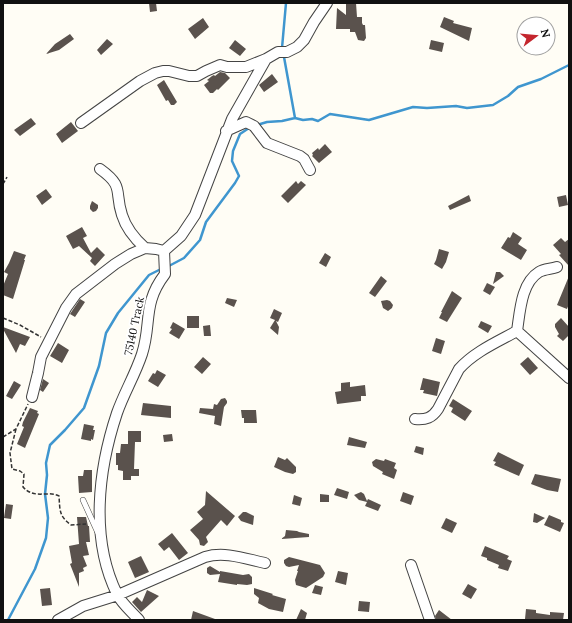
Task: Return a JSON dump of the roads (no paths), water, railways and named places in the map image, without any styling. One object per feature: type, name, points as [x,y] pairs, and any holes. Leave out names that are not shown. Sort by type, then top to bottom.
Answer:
[{"type":"street","points":[[81,123],[140,81],[155,73],[169,71],[189,76],[197,76],[220,65],[227,67],[246,67],[266,59],[278,52],[287,52],[297,47],[304,40],[327,3]]},
{"type":"street","points":[[32,397],[41,357],[66,308],[76,294],[115,264],[131,254],[145,248],[164,251],[181,236],[195,215],[210,178],[226,131],[266,59]]},
{"type":"street","points":[[226,131],[246,122],[254,126],[267,143],[300,156],[304,159],[310,170]]},
{"type":"street","points":[[100,169],[111,177],[116,184],[122,214],[126,225],[145,248]]},
{"type":"street","name":"75140 Track","points":[[139,620],[118,595],[107,565],[101,534],[100,494],[106,452],[117,412],[142,353],[146,338],[150,303],[158,283],[165,274],[164,251]]},
{"type":"street","points":[[517,331],[522,300],[532,279],[540,271],[557,267]]},
{"type":"street","points":[[517,331],[569,378]]},
{"type":"street","points":[[415,419],[425,420],[434,415],[459,369],[464,364],[479,353],[517,331]]},
{"type":"street","points":[[58,620],[83,606],[118,595],[196,560],[212,555],[227,555],[265,564]]},
{"type":"street","points":[[411,565],[430,620]]},
{"type":"lane","points":[[83,500],[103,547]]},
{"type":"waterway","points":[[282,48],[286,3]]},
{"type":"waterway","points":[[284,57],[295,118]]},
{"type":"waterway","points":[[257,125],[295,118],[303,120],[312,119],[318,121],[330,114],[369,120],[413,107],[427,108],[456,106],[467,108],[493,105],[508,96],[518,87],[541,79],[569,65]]},
{"type":"waterway","points":[[167,267],[184,258],[200,240],[206,222],[235,183],[239,176],[232,161],[233,151],[240,134],[249,128]]},
{"type":"waterway","points":[[8,620],[35,569],[46,538],[48,518],[45,494],[47,475],[46,463],[50,445],[84,408],[99,366],[106,333],[118,313],[149,275],[163,268]]}]
